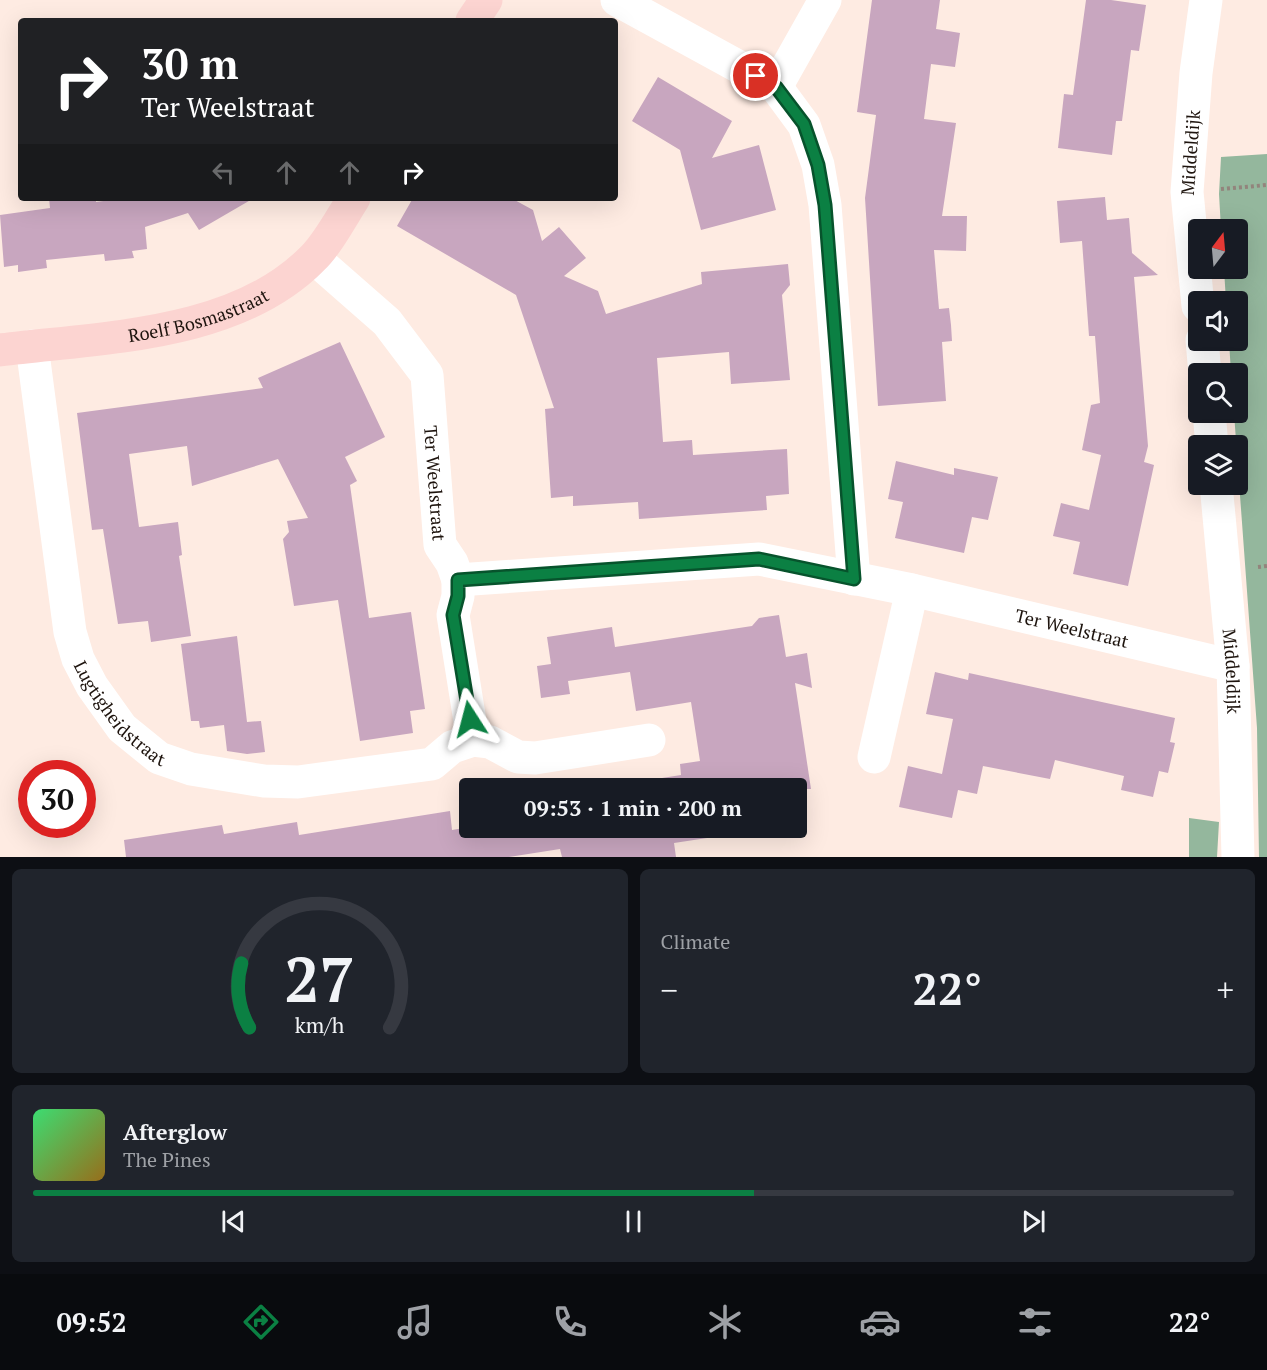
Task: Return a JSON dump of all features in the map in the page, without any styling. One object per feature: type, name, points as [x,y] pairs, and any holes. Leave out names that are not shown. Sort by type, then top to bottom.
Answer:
[{"type":"street","points":[[474,18],[486,0]]},
{"type":"street","points":[[616,0],[776,87],[804,124],[818,165],[825,205],[854,579]]},
{"type":"street","points":[[776,87],[825,0]]},
{"type":"street","name":"Middeldijk","points":[[1197,291],[1187,192],[1196,73],[1206,0]]},
{"type":"street","name":"Roelf Bosmastraat","points":[[0,350],[162,330],[217,316],[256,299],[288,279],[314,258],[352,201]]},
{"type":"street","name":"Ter Weelstraat","points":[[314,258],[387,322],[427,375],[440,545],[453,564],[458,580],[759,559],[912,590],[1233,666]]},
{"type":"street","name":"Lugtigheidstraat","points":[[32,346],[70,632],[78,659],[92,686],[122,729],[159,758],[191,769],[298,782],[432,764],[452,747],[473,740]]},
{"type":"street","name":"Middeldijk","points":[[1217,495],[1233,666],[1238,857]]},
{"type":"street","points":[[458,580],[458,596],[453,615],[473,740],[490,742],[518,757],[535,758],[649,740]]},
{"type":"street","points":[[874,757],[912,590]]},
{"type":"path","points":[[1187,192],[1267,184]]},
{"type":"green space","points":[[1267,154],[1267,857],[1259,857],[1257,728],[1240,495],[1248,495],[1248,435],[1236,435],[1235,423],[1248,423],[1248,363],[1230,363],[1230,351],[1248,351],[1248,291],[1225,291],[1225,279],[1248,279],[1248,219],[1220,219],[1221,157]]},
{"type":"green space","points":[[1189,818],[1219,822],[1217,857],[1189,857]]},
{"type":"building","points":[[872,0],[940,0],[936,29],[960,33],[955,67],[931,64],[924,119],[956,123],[942,216],[967,216],[966,251],[934,250],[939,309],[949,308],[951,325],[952,341],[942,342],[946,401],[878,406],[865,198],[876,115],[857,112]]},
{"type":"building","points":[[1086,0],[1111,0],[1146,5],[1139,51],[1131,50],[1122,121],[1116,121],[1112,155],[1058,148],[1064,94],[1073,95]]},
{"type":"building","points":[[658,77],[732,121],[712,158],[759,145],[776,210],[701,230],[680,150],[632,121]]},
{"type":"building","points":[[1105,197],[1107,220],[1129,218],[1132,253],[1158,275],[1134,277],[1148,446],[1144,462],[1154,465],[1128,586],[1073,574],[1080,542],[1053,536],[1061,503],[1089,510],[1101,455],[1082,450],[1091,405],[1100,403],[1095,336],[1089,336],[1082,241],[1060,243],[1057,201]]},
{"type":"building","points":[[49,201],[249,201],[199,230],[188,213],[145,227],[147,249],[132,251],[134,258],[105,261],[104,254],[46,260],[47,268],[18,272],[18,265],[4,267],[0,215],[50,208]]},
{"type":"building","points":[[411,201],[516,201],[533,210],[542,241],[559,227],[586,258],[564,276],[598,291],[606,314],[702,284],[701,272],[788,264],[790,285],[782,295],[790,380],[731,384],[729,352],[657,358],[663,442],[692,440],[693,455],[787,449],[789,494],[766,496],[767,510],[639,519],[638,502],[573,506],[573,496],[551,498],[545,409],[554,408],[516,295],[397,226]]},
{"type":"building","points":[[340,342],[385,437],[345,457],[357,481],[350,485],[369,618],[411,612],[425,709],[410,711],[413,733],[360,741],[338,600],[294,606],[283,539],[289,532],[287,521],[308,518],[278,459],[192,486],[187,446],[129,454],[139,527],[178,522],[182,555],[179,556],[191,636],[151,642],[148,621],[118,624],[103,529],[92,530],[77,413],[263,388],[258,378]]},
{"type":"building","points":[[896,461],[954,475],[954,468],[998,477],[988,520],[972,517],[964,553],[895,538],[903,502],[888,499]]},
{"type":"building","points":[[779,615],[786,657],[807,653],[812,688],[795,683],[811,789],[807,789],[807,778],[662,778],[681,775],[680,764],[700,761],[691,702],[636,711],[630,672],[568,681],[570,694],[541,698],[537,666],[551,664],[547,637],[612,627],[615,647],[752,626],[759,618]]},
{"type":"building","points":[[237,636],[247,722],[261,721],[265,752],[247,754],[227,751],[224,725],[200,728],[199,721],[191,721],[181,644]]},
{"type":"building","points":[[935,672],[968,680],[969,673],[1175,718],[1170,742],[1175,743],[1168,773],[1159,771],[1153,797],[1121,790],[1124,776],[1055,760],[1050,779],[983,766],[977,794],[958,790],[952,818],[899,807],[908,766],[942,774],[953,719],[926,714]]},
{"type":"building","points":[[450,811],[452,830],[459,829],[459,838],[707,838],[674,843],[676,857],[562,857],[560,849],[509,857],[126,857],[124,840],[222,825],[224,834],[297,822],[299,835]]},
{"type":"route","points":[[470,719],[453,615],[458,596],[458,580],[759,559],[854,579],[825,205],[818,165],[804,124],[776,87],[756,76]]}]
